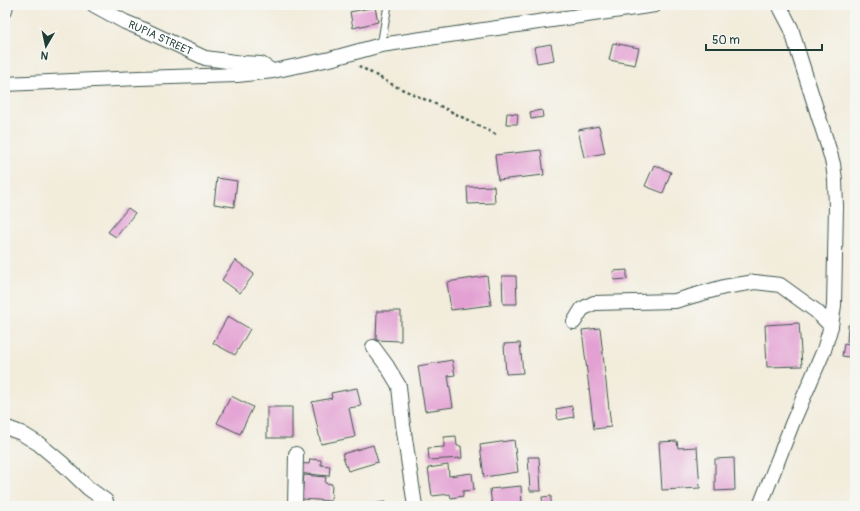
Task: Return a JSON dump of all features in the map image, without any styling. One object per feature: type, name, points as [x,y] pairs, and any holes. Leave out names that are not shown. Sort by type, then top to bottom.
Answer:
[{"type":"street","points":[[5,10],[6,5]]},
{"type":"street","name":"RUPIA STREET","points":[[94,5],[125,22],[147,30],[205,58],[261,64],[273,71]]},
{"type":"street","points":[[5,84],[238,75],[273,71],[341,57],[381,46],[655,5]]},
{"type":"street","points":[[760,506],[792,424],[824,350],[831,326],[834,304],[836,207],[833,164],[791,28],[779,5]]},
{"type":"street","points":[[574,322],[582,309],[594,303],[675,302],[724,287],[755,282],[780,286],[816,311],[831,326]]},
{"type":"street","points":[[373,347],[399,386],[403,426],[415,506]]},
{"type":"street","points":[[5,427],[21,433],[39,444],[88,488],[106,500]]},
{"type":"street","points":[[295,506],[296,454]]},
{"type":"lane","points":[[381,46],[388,5]]},
{"type":"path","points":[[341,57],[395,86],[442,107],[497,135]]},
{"type":"building","points":[[375,7],[378,22],[353,28],[350,12]]},
{"type":"building","points":[[613,43],[639,48],[635,65],[609,60]]},
{"type":"building","points":[[551,44],[554,60],[537,63],[534,47]]},
{"type":"building","points":[[542,110],[543,117],[531,119],[530,112]]},
{"type":"building","points":[[507,113],[518,114],[517,124],[506,124]]},
{"type":"building","points":[[599,126],[605,153],[584,157],[578,130]]},
{"type":"building","points":[[541,150],[544,175],[498,180],[495,155]]},
{"type":"building","points":[[654,165],[671,172],[663,193],[645,186]]},
{"type":"building","points":[[217,178],[237,181],[234,207],[214,204]]},
{"type":"building","points":[[494,186],[495,203],[468,204],[467,187]]},
{"type":"building","points":[[128,208],[135,213],[116,237],[108,232]]},
{"type":"building","points":[[235,260],[254,274],[240,293],[222,280]]},
{"type":"building","points":[[627,270],[627,279],[614,280],[613,271]]},
{"type":"building","points":[[487,276],[491,305],[451,310],[447,282]]},
{"type":"building","points":[[502,276],[516,276],[517,304],[503,304]]},
{"type":"building","points":[[377,311],[401,311],[401,341],[376,340]]},
{"type":"building","points":[[228,316],[250,329],[235,355],[213,343]]},
{"type":"building","points":[[799,323],[802,366],[767,367],[765,325]]},
{"type":"building","points":[[848,325],[855,325],[855,343],[847,342]]},
{"type":"building","points":[[600,328],[611,427],[594,429],[582,330]]},
{"type":"building","points":[[520,343],[523,373],[506,374],[504,344]]},
{"type":"building","points":[[844,344],[855,346],[855,358],[842,356]]},
{"type":"building","points":[[452,360],[455,375],[448,376],[453,407],[425,411],[418,366]]},
{"type":"building","points":[[357,388],[361,406],[349,408],[355,437],[321,444],[312,402],[332,398],[331,393]]},
{"type":"building","points":[[231,396],[253,407],[240,434],[217,423]]},
{"type":"building","points":[[572,406],[574,417],[558,420],[556,409]]},
{"type":"building","points":[[267,407],[292,407],[292,438],[267,438]]},
{"type":"building","points":[[456,436],[457,446],[461,446],[462,458],[429,460],[428,448],[444,447],[444,437]]},
{"type":"building","points":[[514,440],[518,472],[484,477],[480,445]]},
{"type":"building","points":[[677,441],[678,448],[697,447],[700,488],[662,490],[659,442]]},
{"type":"building","points":[[373,445],[378,462],[348,471],[342,454]]},
{"type":"building","points":[[528,457],[539,457],[541,491],[530,491]]},
{"type":"building","points":[[734,458],[735,490],[715,491],[715,459]]},
{"type":"building","points":[[310,459],[321,460],[321,465],[330,466],[329,476],[296,473],[297,463],[309,464]]},
{"type":"building","points":[[448,465],[449,476],[472,473],[474,490],[463,491],[463,496],[451,498],[450,494],[432,496],[428,468]]},
{"type":"building","points":[[304,475],[326,477],[325,483],[332,484],[331,501],[302,499]]},
{"type":"building","points":[[521,486],[522,506],[492,506],[490,489]]},
{"type":"building","points":[[551,496],[551,506],[543,506],[542,497]]},
{"type":"building","points":[[385,502],[385,506],[365,506],[365,505]]}]
